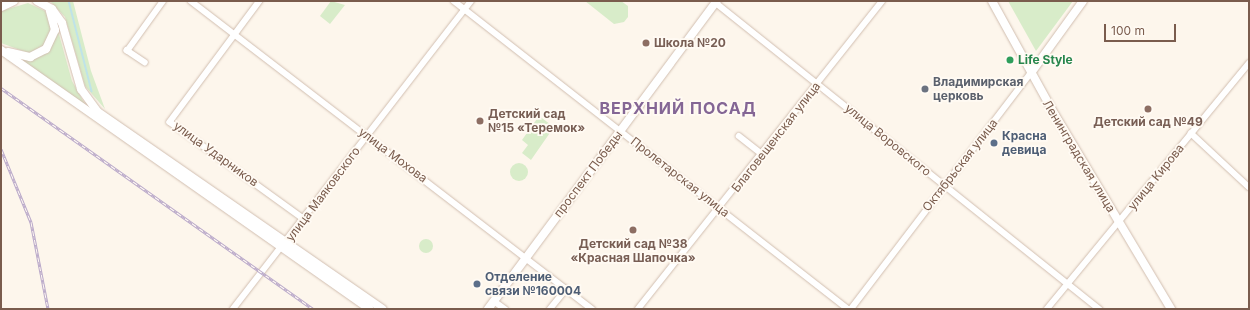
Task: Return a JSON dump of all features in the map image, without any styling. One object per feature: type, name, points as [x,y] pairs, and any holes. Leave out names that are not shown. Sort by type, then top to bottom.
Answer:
[{"type":"main road","points":[[1,7],[14,1]]},
{"type":"main road","points":[[38,1],[49,7],[62,22],[80,88],[93,107],[285,245],[369,309]]},
{"type":"main road","name":"Ленинградская улица","points":[[992,1],[1031,73],[1171,309]]},
{"type":"main road","name":"Октябрьская улица","points":[[1031,73],[1083,1]]},
{"type":"main road","name":"проспект Победы","points":[[488,309],[715,2]]},
{"type":"main road","points":[[1,50],[28,57],[46,49],[55,30],[49,7]]},
{"type":"main road","points":[[1,50],[106,127],[383,309]]},
{"type":"street","points":[[145,63],[126,51],[162,1]]},
{"type":"street","name":"улица Ударников","points":[[260,1],[170,122],[304,219]]},
{"type":"street","name":"Пролетарская улица","points":[[454,1],[849,309]]},
{"type":"street","name":"улица Маяковского","points":[[233,309],[285,245],[367,135],[471,1]]},
{"type":"street","name":"Благовещенская улица","points":[[638,309],[720,208],[882,1]]},
{"type":"street","name":"улица Мохова","points":[[192,2],[526,256],[592,309]]},
{"type":"street","name":"улица Воровского","points":[[715,2],[1100,309]]},
{"type":"street","name":"улица Кирова","points":[[1047,309],[1249,63]]},
{"type":"street","name":"Октябрьская улица","points":[[849,309],[943,185],[1031,73]]},
{"type":"street","points":[[1191,133],[1249,187]]},
{"type":"street","points":[[739,136],[762,154]]},
{"type":"street","points":[[550,309],[566,289]]},
{"type":"street","points":[[494,301],[505,309]]},
{"type":"green space","points":[[50,1],[73,1],[91,71],[105,109],[85,86],[65,17]]},
{"type":"green space","points":[[331,1],[345,5],[330,24],[320,16]]},
{"type":"green space","points":[[585,1],[621,1],[628,6],[628,17],[624,22],[614,24]]},
{"type":"green space","points":[[1008,1],[1073,1],[1036,51]]},
{"type":"green space","points":[[28,3],[45,11],[52,25],[48,43],[31,54],[1,43],[1,11]]},
{"type":"green space","points":[[57,27],[72,81],[86,106],[18,57],[48,50]]},
{"type":"green space","points":[[539,116],[554,127],[531,160],[522,153],[528,145],[522,140]]},
{"type":"green space","points":[[519,163],[525,166],[528,172],[525,178],[519,181],[513,178],[510,172],[513,166]]},
{"type":"green space","points":[[426,239],[431,241],[433,246],[431,251],[426,253],[421,251],[419,246],[421,241]]},
{"type":"waterway","points":[[69,1],[92,91]]},
{"type":"railway","points":[[1,88],[313,309]]},
{"type":"railway","points":[[1,149],[31,222],[48,309]]},
{"type":"place","name":"Школа №20","points":[[646,43]]},
{"type":"place","name":"Life Style","points":[[1010,60]]},
{"type":"place","name":"Владимирская церковь","points":[[925,89]]},
{"type":"place","name":"Детский сад №49","points":[[1148,109]]},
{"type":"place","name":"Детский сад №15 «Теремок»","points":[[480,121]]},
{"type":"place","name":"Красна девица","points":[[994,143]]},
{"type":"place","name":"Детский сад №38 «Красная Шапочка»","points":[[633,230]]},
{"type":"place","name":"Отделение связи №160004","points":[[477,284]]},
{"type":"district","name":"ВЕРХНИЙ ПОСАД","points":[[678,108]]}]
